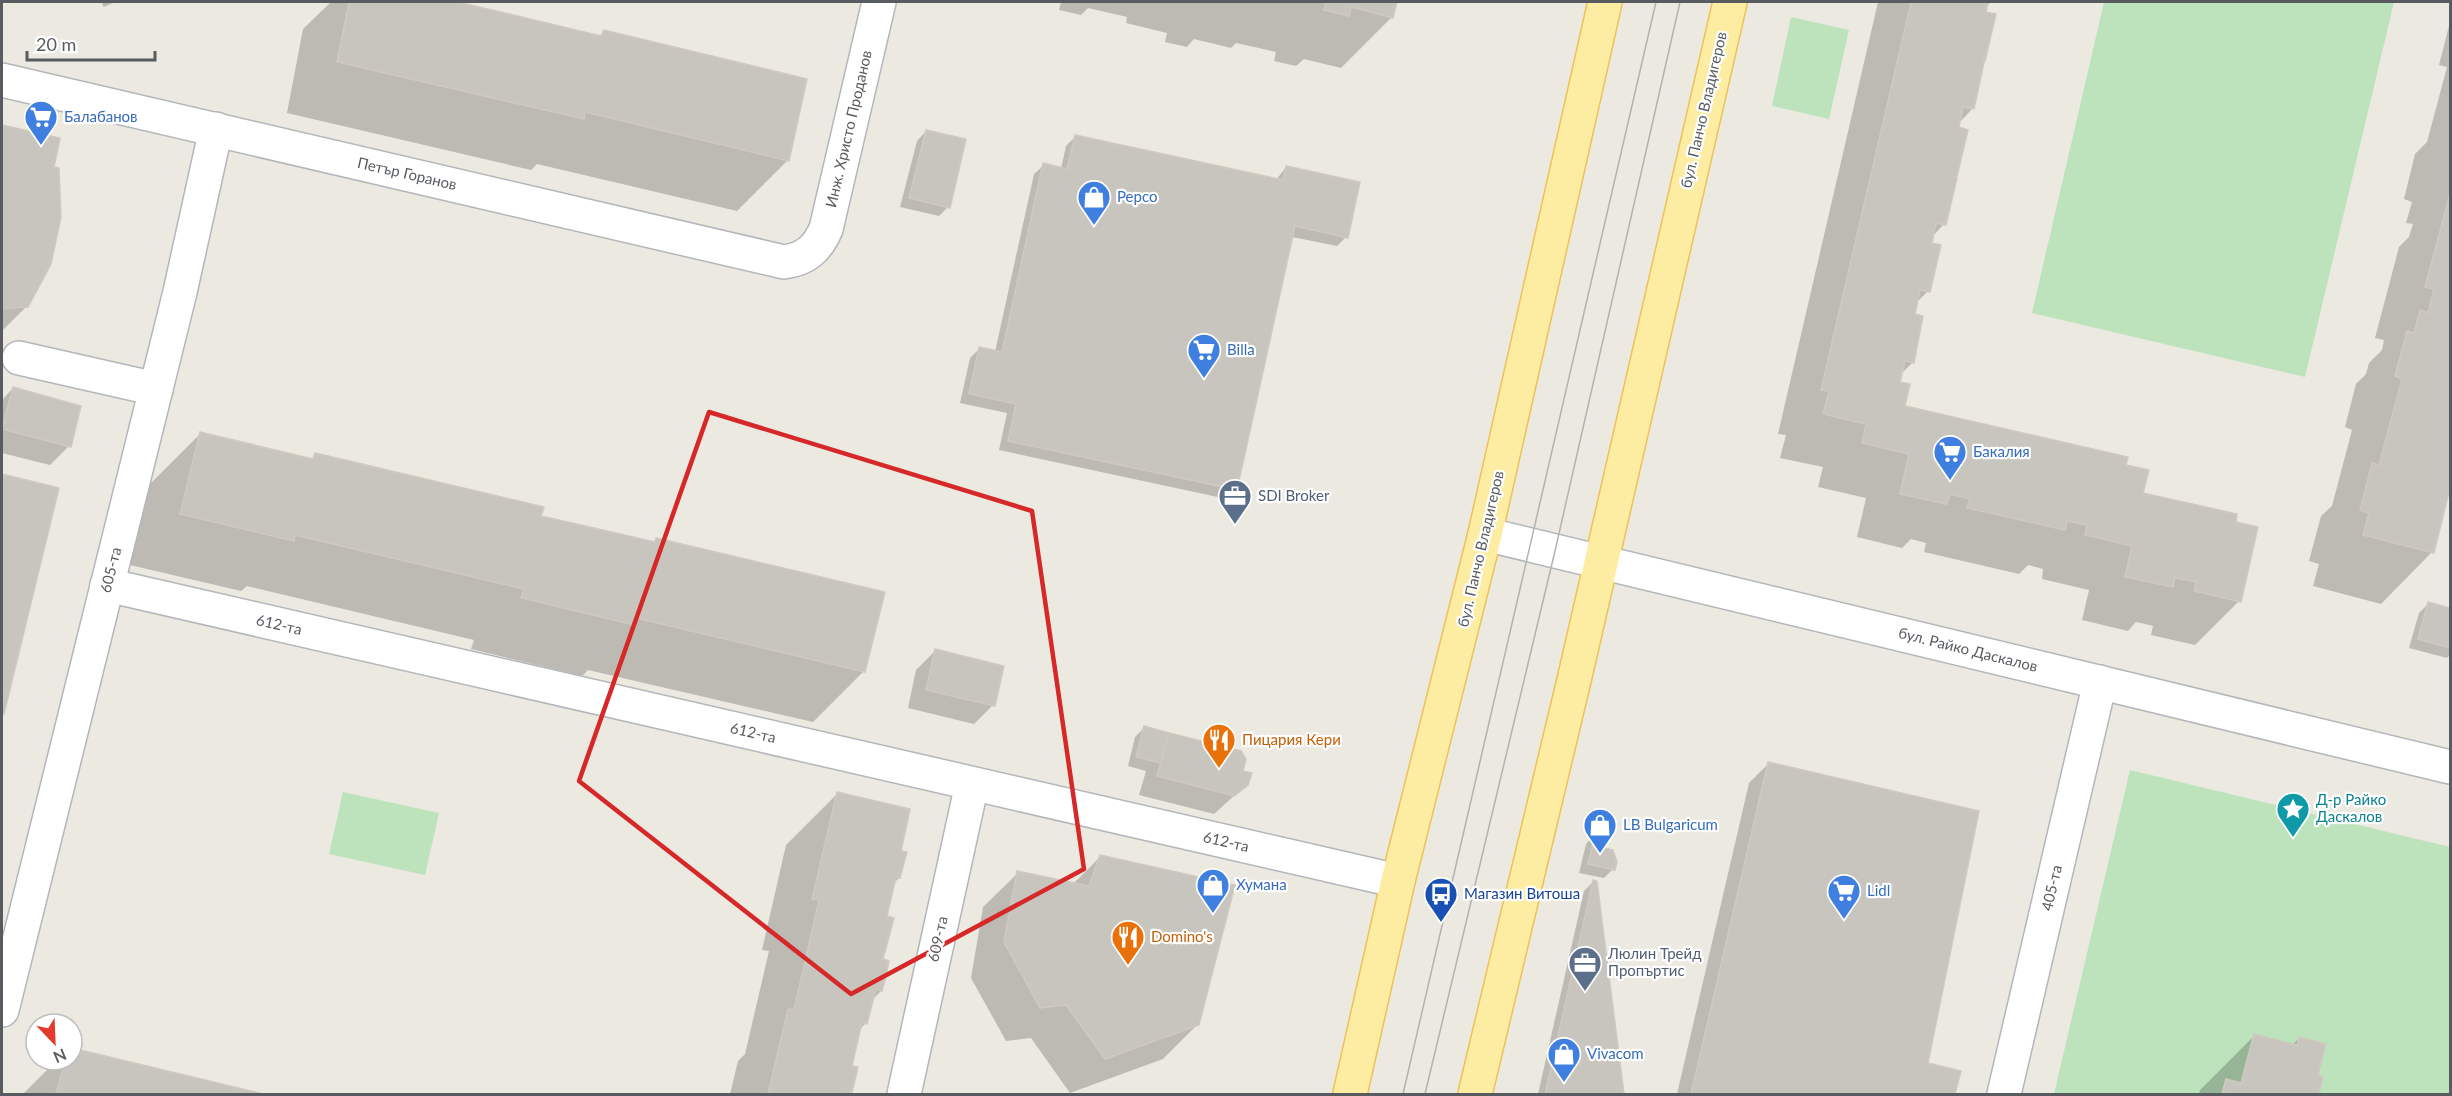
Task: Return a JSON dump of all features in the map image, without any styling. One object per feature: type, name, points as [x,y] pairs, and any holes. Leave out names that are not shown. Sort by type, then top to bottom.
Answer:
[{"type":"main road","name":"бул. Панчо Владигеров","points":[[1350,1095],[1398,881],[1485,534],[1605,2]]},
{"type":"main road","name":"бул. Панчо Владигеров","points":[[1475,1095],[1730,2]]},
{"type":"street","name":"Инж. Христо Проданов","points":[[810,253],[820,243],[826,229],[879,2]]},
{"type":"street","name":"Петър Горанов","points":[[2,80],[784,262],[798,260],[810,253]]},
{"type":"street","name":"605-та","points":[[2,1010],[156,389],[216,129]]},
{"type":"street","points":[[19,358],[156,389]]},
{"type":"street","name":"бул. Райко Даскалов","points":[[1485,534],[2451,767]]},
{"type":"street","name":"612-та","points":[[107,585],[1398,881]]},
{"type":"street","name":"405-та","points":[[2004,1095],[2100,682]]},
{"type":"street","name":"609-та","points":[[904,1095],[972,784]]},
{"type":"highlighted area","points":[[709,412],[1032,511],[1084,869],[851,994],[579,781]]},
{"type":"green space","points":[[2104,2],[2394,2],[2305,377],[2032,313]]},
{"type":"green space","points":[[1791,17],[1849,30],[1829,119],[1772,106]]},
{"type":"green space","points":[[2130,770],[2450,847],[2450,1094],[2319,1094],[2323,1077],[2318,1075],[2326,1044],[2299,1037],[2297,1045],[2254,1034],[2241,1083],[2226,1079],[2222,1094],[2054,1094]]},
{"type":"green space","points":[[343,792],[439,813],[425,875],[329,854]]},
{"type":"building","points":[[349,2],[458,2],[601,36],[604,30],[807,79],[789,161],[585,112],[584,119],[337,62]]},
{"type":"building","points":[[1326,2],[1397,2],[1393,18],[1351,7],[1349,16],[1324,10]]},
{"type":"building","points":[[1911,2],[1988,2],[1986,12],[1996,14],[1985,61],[1982,60],[1984,63],[1974,109],[1963,107],[1959,127],[1968,130],[1955,177],[1957,178],[1946,225],[1936,223],[1932,243],[1941,245],[1930,292],[1920,290],[1915,314],[1923,316],[1914,363],[1905,361],[1900,382],[1910,384],[1905,406],[2128,457],[2126,465],[2149,470],[2143,493],[2237,514],[2236,522],[2258,527],[2241,602],[2194,591],[2196,582],[2175,578],[2173,587],[2125,577],[2132,546],[2085,535],[2087,525],[2067,521],[2065,530],[1967,508],[1970,499],[1950,494],[1947,504],[1900,494],[1909,454],[1862,443],[1866,424],[1823,414],[1829,391],[1821,390]]},
{"type":"building","points":[[2,125],[60,138],[54,167],[59,168],[61,217],[51,264],[28,307],[2,309]]},
{"type":"building","points":[[926,130],[966,139],[950,208],[909,198]]},
{"type":"building","points":[[1075,135],[1283,180],[1286,166],[1360,182],[1348,238],[1295,226],[1237,490],[1008,441],[1016,404],[969,394],[979,347],[1002,352],[1043,163],[1067,169]]},
{"type":"building","points":[[2450,194],[2450,488],[2434,553],[2363,535],[2369,513],[2360,510],[2372,463],[2379,465],[2402,379],[2395,376],[2407,331],[2414,333],[2420,310],[2428,313],[2434,289],[2425,287]]},
{"type":"building","points":[[13,387],[81,406],[71,447],[2,429]]},
{"type":"building","points":[[200,432],[313,459],[315,453],[544,507],[541,516],[655,542],[656,538],[885,592],[865,672],[636,618],[635,625],[521,598],[524,589],[295,535],[294,541],[180,514]]},
{"type":"building","points":[[2,474],[59,488],[4,714],[2,714]]},
{"type":"building","points":[[2428,602],[2450,608],[2450,648],[2418,639]]},
{"type":"building","points":[[935,649],[1004,666],[995,706],[926,690]]},
{"type":"building","points":[[1144,726],[1169,733],[1161,763],[1136,757]]},
{"type":"building","points":[[1169,733],[1241,751],[1246,759],[1243,771],[1252,773],[1248,785],[1234,796],[1157,776]]},
{"type":"building","name":"Lidl","points":[[1768,762],[1979,811],[1928,1063],[1961,1071],[1955,1094],[1691,1094]]},
{"type":"building","points":[[837,792],[910,809],[901,851],[907,852],[900,878],[896,877],[887,916],[894,918],[883,959],[889,961],[886,976],[882,991],[876,989],[867,1024],[862,1022],[852,1066],[858,1067],[852,1092],[847,1091],[846,1094],[768,1094],[788,1009],[794,1010],[819,900],[812,899]]},
{"type":"building","points":[[1595,833],[1607,836],[1604,848],[1613,850],[1617,862],[1615,870],[1588,864]]},
{"type":"building","points":[[1100,855],[1235,885],[1199,1025],[1105,1059],[1066,1005],[1040,1008],[1004,942],[1017,871],[1089,886]]},
{"type":"building","points":[[1593,880],[1597,881],[1624,1094],[1545,1094]]},
{"type":"building","points":[[2254,1034],[2297,1045],[2299,1037],[2326,1044],[2318,1075],[2323,1077],[2319,1094],[2222,1094],[2226,1079],[2241,1083]]},
{"type":"building","points":[[84,1051],[263,1094],[56,1094],[62,1072],[84,1072]]},
{"type":"tram line","points":[[1403,1094],[1656,2]]},
{"type":"tram line","points":[[1425,1094],[1555,551],[1680,2]]},
{"type":"place","name":"Балабанов","points":[[41,146]]},
{"type":"place","name":"Pepco","points":[[1094,226]]},
{"type":"place","name":"Billa","points":[[1204,379]]},
{"type":"place","name":"Бакалия","points":[[1950,481]]},
{"type":"place","name":"SDI Broker","points":[[1235,525]]},
{"type":"place","name":"Пицария Кери","points":[[1219,769]]},
{"type":"place","name":"Д-р Райко Даскалов","points":[[2293,838]]},
{"type":"place","name":"LB Bulgaricum","points":[[1600,854]]},
{"type":"place","name":"Хумана","points":[[1213,914]]},
{"type":"place","name":"Lidl","points":[[1844,920]]},
{"type":"place","name":"Магазин Витоша","points":[[1441,923]]},
{"type":"place","name":"Domino's","points":[[1128,966]]},
{"type":"place","name":"Люлин Трейд Пропъртис","points":[[1585,992]]},
{"type":"place","name":"Vivacom","points":[[1564,1083]]}]
